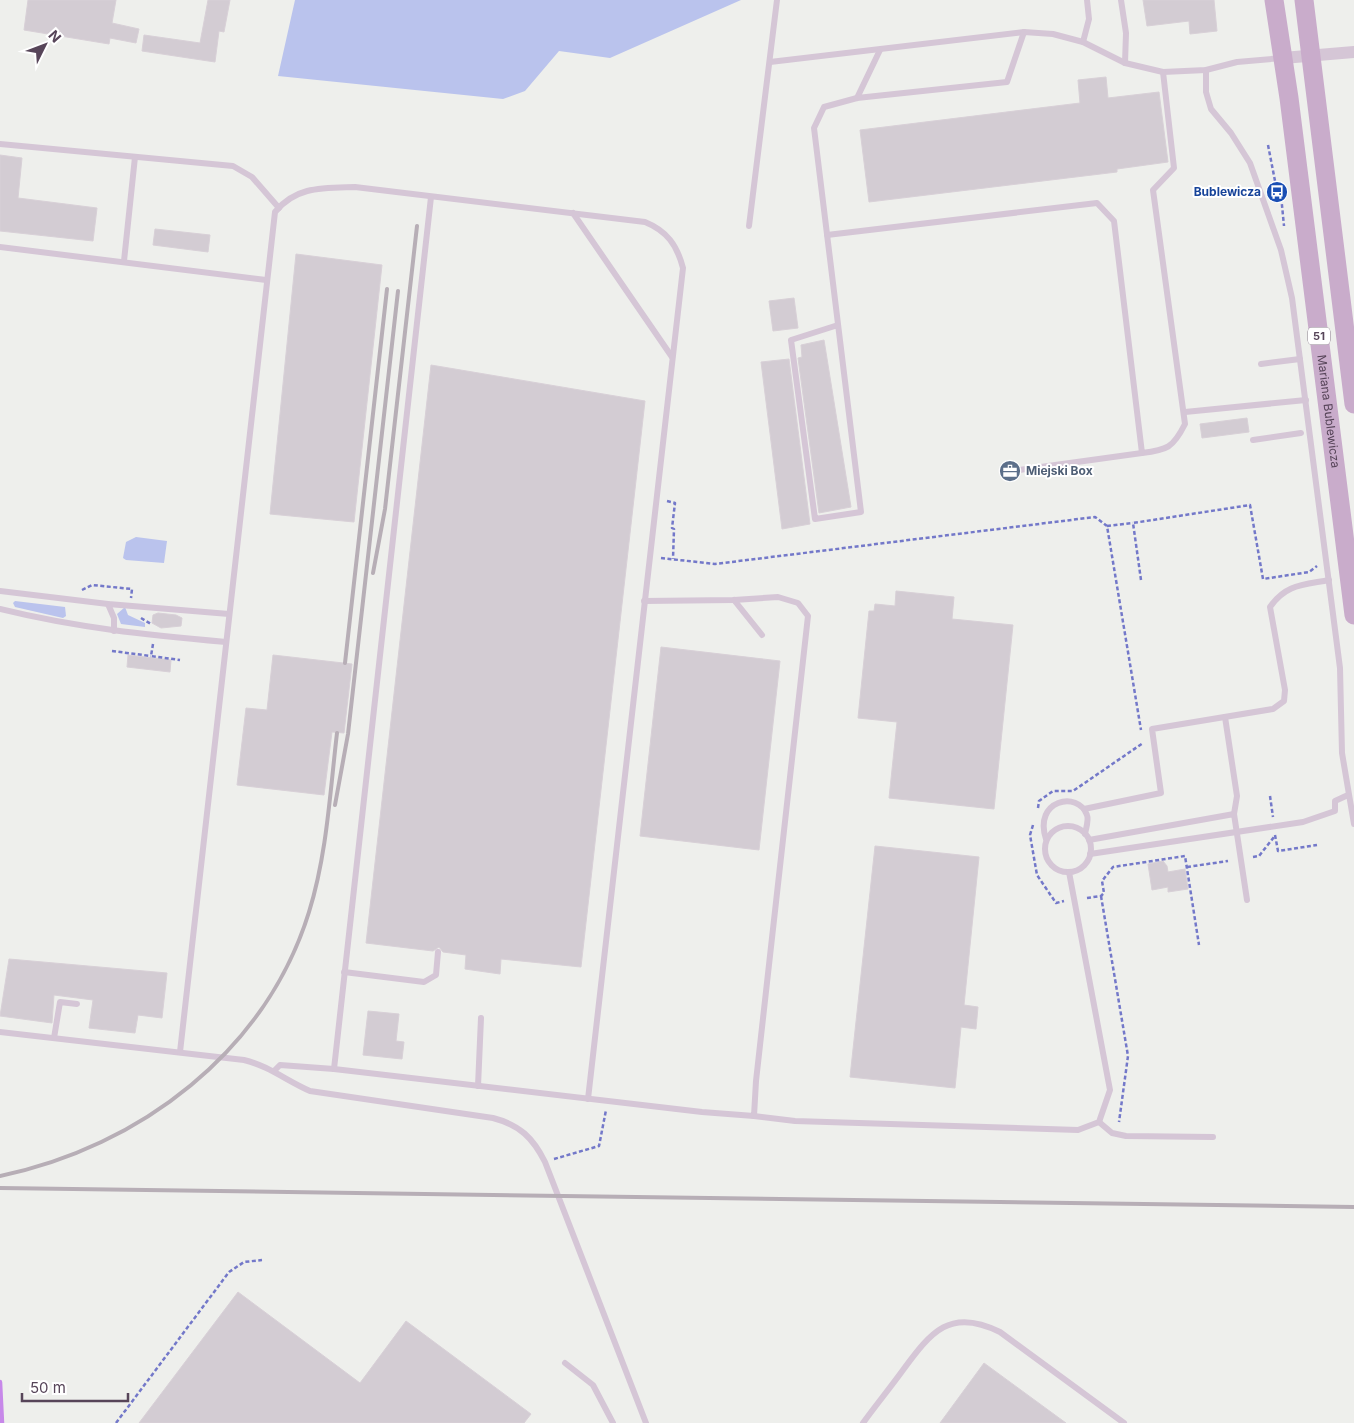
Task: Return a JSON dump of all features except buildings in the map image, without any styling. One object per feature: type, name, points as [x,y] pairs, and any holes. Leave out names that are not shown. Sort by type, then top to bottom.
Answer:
[{"type":"main road","name":"51","points":[[1274,0],[1283,58]]},
{"type":"main road","name":"51","points":[[1304,0],[1354,404]]},
{"type":"main road","name":"Mariana Bublewicza","points":[[1283,58],[1354,615]]},
{"type":"street","points":[[1283,58],[1354,52]]},
{"type":"lane","points":[[749,226],[776,0]]},
{"type":"lane","points":[[1083,42],[1089,19],[1087,0]]},
{"type":"lane","points":[[1121,0],[1126,33],[1125,63]]},
{"type":"lane","points":[[770,62],[1024,32],[1054,34],[1083,42],[1125,63],[1163,72],[1206,70],[1237,62],[1283,58]]},
{"type":"lane","points":[[838,325],[791,340],[814,519],[861,512],[814,128],[824,107],[857,98],[1007,82],[1024,32]]},
{"type":"lane","points":[[857,98],[880,50]]},
{"type":"lane","points":[[1206,70],[1206,92],[1211,109],[1231,133],[1250,163],[1281,250],[1292,298],[1340,668],[1342,753],[1354,824]]},
{"type":"lane","points":[[1020,470],[1165,450],[1178,439],[1185,424],[1185,412],[1153,190],[1174,168],[1163,72]]},
{"type":"lane","points":[[0,144],[233,166],[252,177],[279,208]]},
{"type":"lane","points":[[124,261],[135,157]]},
{"type":"lane","points":[[180,1052],[275,212],[285,200],[298,193],[321,188],[355,187],[646,222],[660,228],[672,240],[679,252],[683,268],[588,1099]]},
{"type":"lane","points":[[334,1069],[431,197]]},
{"type":"lane","points":[[827,235],[1097,203],[1114,221],[1142,453]]},
{"type":"lane","points":[[573,213],[672,357]]},
{"type":"lane","points":[[0,247],[266,280]]},
{"type":"lane","points":[[1261,364],[1300,359]]},
{"type":"lane","points":[[1185,412],[1306,400]]},
{"type":"lane","points":[[1253,440],[1301,433]]},
{"type":"lane","points":[[1084,809],[1161,793],[1152,729],[1273,709],[1284,701],[1285,690],[1270,608],[1279,595],[1290,588],[1329,580]]},
{"type":"lane","points":[[0,591],[108,604],[229,614]]},
{"type":"lane","points":[[644,601],[734,600],[778,597],[798,602],[808,616],[756,1081],[754,1116]]},
{"type":"lane","points":[[734,600],[762,635]]},
{"type":"lane","points":[[108,604],[114,618],[114,631]]},
{"type":"lane","points":[[0,609],[56,622],[114,631],[226,642]]},
{"type":"lane","points":[[1225,717],[1237,796],[1234,814],[1236,833],[1247,900]]},
{"type":"lane","points":[[1090,854],[1236,833],[1316,818],[1335,811],[1335,801],[1348,794]]},
{"type":"lane","points":[[1062,801],[1071,802],[1084,809],[1088,816],[1087,837],[1090,854],[1082,867],[1069,872],[1061,872],[1048,862],[1045,855],[1046,839],[1043,823],[1049,809],[1062,801]]},
{"type":"lane","points":[[1087,837],[1234,814]]},
{"type":"lane","points":[[1046,839],[1051,833],[1065,826],[1080,829],[1087,837]]},
{"type":"lane","points":[[1069,872],[1110,1090],[1099,1122]]},
{"type":"lane","points":[[344,972],[424,982],[436,975],[438,952]]},
{"type":"lane","points":[[54,1038],[60,1002],[77,1004]]},
{"type":"lane","points":[[478,1086],[481,1018]]},
{"type":"lane","points":[[0,1032],[244,1060],[274,1071],[290,1082],[310,1090],[493,1118],[510,1123],[524,1131],[536,1145],[545,1162],[646,1423]]},
{"type":"lane","points":[[274,1071],[280,1066],[334,1069],[794,1121],[1078,1130],[1099,1122]]},
{"type":"lane","points":[[1099,1122],[1112,1133],[1126,1136],[1213,1137]]},
{"type":"lane","points":[[863,1423],[922,1344],[933,1333],[947,1325],[963,1322],[981,1322],[1000,1332],[1124,1423]]},
{"type":"lane","points":[[565,1363],[593,1385],[613,1423]]},
{"type":"path","points":[[1268,145],[1276,186],[1280,185],[1284,226]]},
{"type":"path","points":[[666,496],[666,501],[674,502],[672,528],[674,530],[673,559]]},
{"type":"path","points":[[1107,526],[1250,505],[1263,580],[1309,572],[1318,566]]},
{"type":"path","points":[[656,557],[715,564],[1096,517],[1107,526],[1144,743],[1073,791],[1053,791],[1040,801],[1037,810]]},
{"type":"path","points":[[1133,523],[1141,580]]},
{"type":"path","points":[[112,651],[151,656]]},
{"type":"path","points":[[1270,796],[1273,818]]},
{"type":"path","points":[[1035,818],[1030,835],[1037,875],[1056,903],[1064,901]]},
{"type":"path","points":[[1253,857],[1259,856],[1275,836],[1278,851],[1317,845]]},
{"type":"path","points":[[1119,1122],[1128,1056],[1101,896],[1104,893],[1102,881],[1113,867],[1185,856],[1199,944]]},
{"type":"path","points":[[1187,867],[1228,861]]},
{"type":"path","points":[[1087,898],[1101,896]]},
{"type":"path","points":[[556,1159],[599,1146],[606,1110]]},
{"type":"path","points":[[116,1423],[230,1272],[244,1262],[262,1260]]},
{"type":"shaded area","points":[[295,0],[741,0],[610,58],[559,51],[525,91],[503,99],[278,76]]},
{"type":"shaded area","points":[[136,537],[167,541],[164,563],[126,560],[123,558],[126,542]]},
{"type":"shaded area","points":[[15,601],[65,607],[66,616],[63,618],[15,607],[13,603]]},
{"type":"shaded area","points":[[125,607],[128,615],[145,623],[145,627],[121,624],[117,614]]},
{"type":"waterway","points":[[0,1382],[2,1423]]},
{"type":"railway","points":[[373,573],[385,509],[417,226]]},
{"type":"railway","points":[[345,663],[387,289]]},
{"type":"railway","points":[[335,805],[348,734],[398,291]]},
{"type":"railway","points":[[0,1176],[52,1162],[101,1142],[148,1116],[191,1085],[229,1049],[262,1008],[289,962],[309,912],[320,868],[337,733]]},
{"type":"railway","points":[[0,1188],[1354,1207]]},
{"type":"place","name":"Bublewicza","points":[[1277,192]]},
{"type":"place","name":"Miejski Box","points":[[1010,471]]}]
